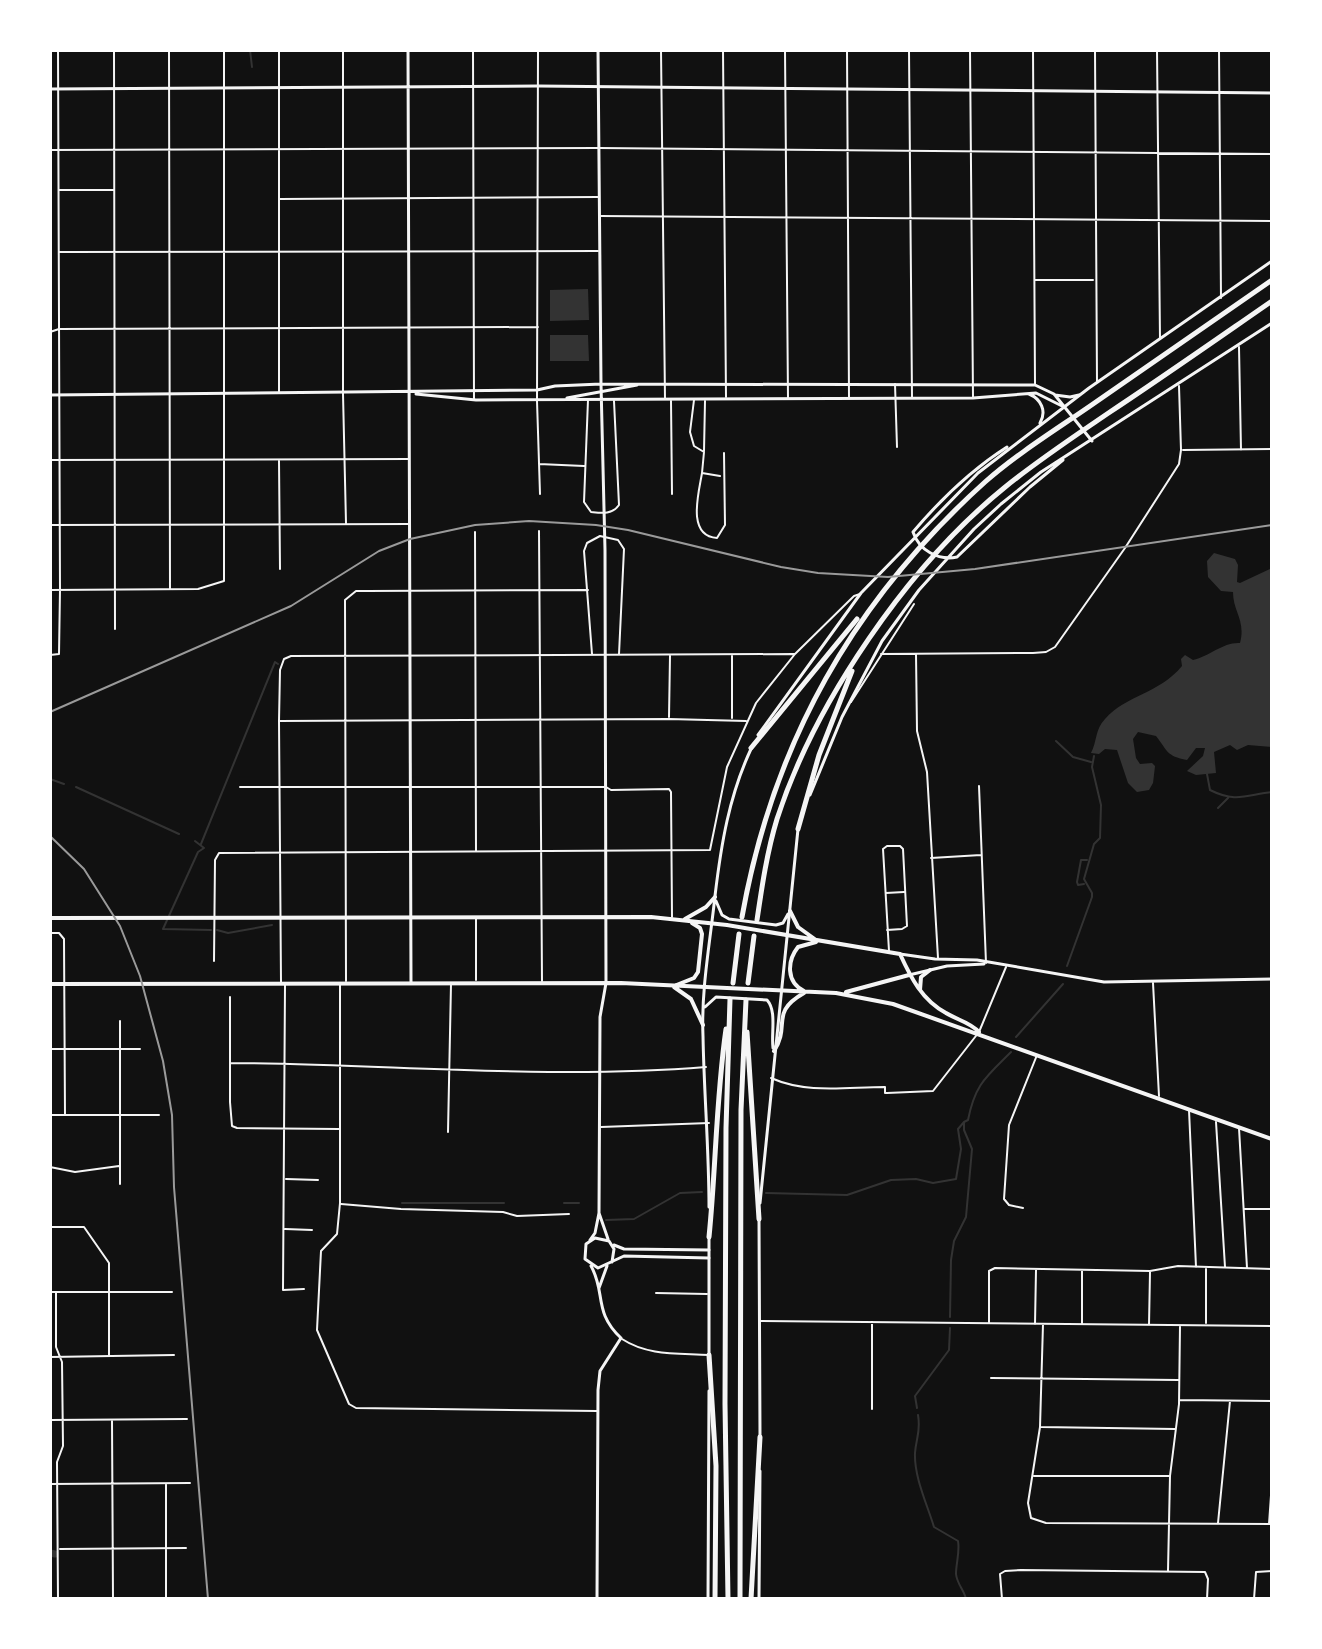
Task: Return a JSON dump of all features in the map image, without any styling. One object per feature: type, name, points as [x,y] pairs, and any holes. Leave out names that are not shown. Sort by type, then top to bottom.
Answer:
[{"type":"highway","points":[[751,748],[884,589],[987,481],[1272,280]]},
{"type":"highway","points":[[757,920],[771,842],[797,767],[859,655],[929,562],[981,507],[1027,469],[1272,301]]},
{"type":"highway","points":[[742,917],[766,811],[785,760],[806,712],[855,628],[884,589]]},
{"type":"highway","points":[[798,829],[819,755],[859,655]]},
{"type":"highway","points":[[733,983],[739,934]]},
{"type":"highway","points":[[748,983],[754,936]]},
{"type":"highway","points":[[740,1599],[738,1374],[742,1244],[741,1110],[746,1000]]},
{"type":"highway","points":[[709,1237],[715,1181],[718,1084],[730,1002],[725,1404],[728,1599]]},
{"type":"highway","points":[[745,1015],[752,1071],[759,1219]]},
{"type":"highway","points":[[709,1355],[716,1466],[715,1599]]},
{"type":"highway","points":[[751,1599],[760,1437]]},
{"type":"main road","points":[[408,50],[411,983]]},
{"type":"main road","points":[[597,1599],[600,1371],[621,1338],[605,1319],[599,1288],[584,1254],[595,1233],[599,1213],[600,1017],[606,983],[607,918],[598,50]]},
{"type":"main road","points":[[50,89],[538,86],[1272,93]]},
{"type":"main road","points":[[1076,450],[1030,487],[957,557],[934,554],[918,544],[913,532],[954,487],[1089,388],[1272,261]]},
{"type":"main road","points":[[759,1599],[759,1219],[771,1078],[798,829],[842,717],[897,620],[949,555],[1001,504],[1041,472],[1272,323]]},
{"type":"main road","points":[[50,395],[409,393],[432,390],[537,390],[601,384],[973,383],[1035,385],[1070,397],[1089,388]]},
{"type":"main road","points":[[563,400],[638,384]]},
{"type":"main road","points":[[409,393],[474,400],[537,401],[973,398],[1036,393],[1064,407]]},
{"type":"main road","points":[[1025,393],[1032,395],[1041,405],[1039,425]]},
{"type":"main road","points":[[1054,394],[1092,441]]},
{"type":"main road","points":[[708,1599],[709,1123],[703,1025],[715,897],[727,817],[751,748],[861,593],[978,473],[1021,438]]},
{"type":"main road","points":[[715,897],[722,915],[729,919],[776,925],[783,923],[790,911]]},
{"type":"main road","points":[[684,919],[706,907],[715,897]]},
{"type":"main road","points":[[790,911],[798,927],[818,941]]},
{"type":"main road","points":[[50,918],[684,919],[900,954],[969,959],[1104,982],[1272,979]]},
{"type":"main road","points":[[672,986],[694,978],[698,972],[702,934],[700,928],[684,919]]},
{"type":"main road","points":[[806,992],[794,986],[791,962],[798,947],[818,941]]},
{"type":"main road","points":[[900,954],[921,993],[944,1012],[979,1032],[1272,1139]]},
{"type":"main road","points":[[836,993],[867,988],[930,970],[986,963]]},
{"type":"main road","points":[[921,993],[920,980],[930,970]]},
{"type":"main road","points":[[50,984],[542,982],[836,993],[881,1000],[971,1033],[979,1032]]},
{"type":"main road","points":[[672,986],[691,999],[703,1025]]},
{"type":"main road","points":[[774,1051],[780,1042],[783,1011],[790,1002],[806,992]]},
{"type":"main road","points":[[704,1010],[711,999],[720,997],[767,1000],[772,1004],[774,1051]]},
{"type":"main road","points":[[599,1213],[615,1254],[612,1262]]},
{"type":"main road","points":[[590,1240],[600,1237],[624,1249],[709,1250]]},
{"type":"main road","points":[[591,1266],[607,1266],[624,1256],[709,1258]]},
{"type":"main road","points":[[599,1288],[607,1266]]},
{"type":"street","points":[[50,655],[59,654],[60,590],[58,50]]},
{"type":"street","points":[[114,50],[115,629]]},
{"type":"street","points":[[169,50],[170,590]]},
{"type":"street","points":[[50,590],[198,589],[222,583],[225,524],[224,50]]},
{"type":"street","points":[[279,50],[279,393]]},
{"type":"street","points":[[343,50],[346,523]]},
{"type":"street","points":[[473,50],[474,400]]},
{"type":"street","points":[[538,50],[537,401],[540,494]]},
{"type":"street","points":[[661,50],[665,400]]},
{"type":"street","points":[[723,50],[726,399]]},
{"type":"street","points":[[785,50],[788,399]]},
{"type":"street","points":[[847,50],[849,399]]},
{"type":"street","points":[[909,50],[913,398]]},
{"type":"street","points":[[970,50],[973,398]]},
{"type":"street","points":[[1033,50],[1035,385]]},
{"type":"street","points":[[1095,50],[1097,383]]},
{"type":"street","points":[[1157,50],[1160,341]]},
{"type":"street","points":[[1219,50],[1221,298]]},
{"type":"street","points":[[50,150],[599,148],[1272,154]]},
{"type":"street","points":[[58,190],[113,190]]},
{"type":"street","points":[[279,199],[598,197]]},
{"type":"street","points":[[598,216],[1272,221]]},
{"type":"street","points":[[59,252],[599,251]]},
{"type":"street","points":[[1034,280],[1095,280]]},
{"type":"street","points":[[50,332],[59,329],[114,328],[538,327]]},
{"type":"street","points":[[1239,344],[1241,450]]},
{"type":"street","points":[[881,654],[1046,652],[1055,647],[1173,475],[1181,450],[1178,383]]},
{"type":"street","points":[[895,384],[897,447]]},
{"type":"street","points":[[588,399],[584,502],[591,512],[612,512],[619,505],[614,400]]},
{"type":"street","points":[[694,399],[690,432],[694,446],[704,452]]},
{"type":"street","points":[[705,399],[704,452],[696,515],[703,532],[717,538],[725,525],[724,453]]},
{"type":"street","points":[[671,400],[672,494]]},
{"type":"street","points":[[1181,450],[1272,449]]},
{"type":"street","points":[[50,460],[410,459]]},
{"type":"street","points":[[279,460],[280,569]]},
{"type":"street","points":[[539,464],[585,466]]},
{"type":"street","points":[[702,473],[722,476]]},
{"type":"street","points":[[50,525],[410,524]]},
{"type":"street","points":[[539,531],[542,982]]},
{"type":"street","points":[[475,532],[476,851]]},
{"type":"street","points":[[592,655],[584,551],[587,543],[600,536],[618,540],[624,549],[619,654]]},
{"type":"street","points":[[588,590],[356,591],[349,595],[344,609],[346,918],[340,1066],[340,1203],[337,1234],[321,1251],[317,1330],[349,1404],[356,1408],[598,1411]]},
{"type":"street","points":[[214,961],[217,855],[710,850],[727,767],[747,721],[769,684],[795,654],[854,596],[861,593]]},
{"type":"street","points":[[842,717],[914,604]]},
{"type":"street","points":[[916,653],[917,731],[927,772],[938,959]]},
{"type":"street","points":[[669,719],[670,654]]},
{"type":"street","points":[[732,654],[732,719]]},
{"type":"street","points":[[304,1289],[283,1290],[285,1064],[280,917],[279,721],[283,660],[291,656],[795,654]]},
{"type":"street","points":[[279,721],[747,721]]},
{"type":"street","points":[[240,787],[542,786],[670,790],[672,919]]},
{"type":"street","points":[[979,786],[986,963]]},
{"type":"street","points":[[887,930],[907,926],[902,847],[887,846],[883,849],[887,930],[889,952]]},
{"type":"street","points":[[931,858],[982,855]]},
{"type":"street","points":[[886,893],[905,892]]},
{"type":"street","points":[[476,917],[476,983]]},
{"type":"street","points":[[50,933],[63,935],[65,1115]]},
{"type":"street","points":[[771,1078],[788,1086],[811,1090],[885,1087],[885,1093],[933,1091],[979,1032],[1006,966]]},
{"type":"street","points":[[1153,981],[1159,1099]]},
{"type":"street","points":[[448,1132],[451,983]]},
{"type":"street","points":[[230,997],[232,1126],[340,1129]]},
{"type":"street","points":[[120,1021],[120,1184]]},
{"type":"street","points":[[50,1049],[140,1049]]},
{"type":"street","points":[[1023,1208],[1009,1205],[1004,1199],[1009,1125],[1037,1054]]},
{"type":"street","points":[[230,1063],[451,1068],[479,1072],[706,1067]]},
{"type":"street","points":[[1189,1109],[1196,1267]]},
{"type":"street","points":[[50,1115],[159,1115]]},
{"type":"street","points":[[1216,1119],[1225,1268]]},
{"type":"street","points":[[600,1127],[709,1123]]},
{"type":"street","points":[[1239,1127],[1247,1268]]},
{"type":"street","points":[[50,1167],[75,1172],[119,1166]]},
{"type":"street","points":[[284,1179],[318,1180]]},
{"type":"street","points":[[340,1203],[401,1209],[503,1212],[517,1216],[569,1214]]},
{"type":"street","points":[[1243,1209],[1272,1209]]},
{"type":"street","points":[[50,1227],[84,1227],[109,1263],[109,1356]]},
{"type":"street","points":[[284,1229],[312,1230]]},
{"type":"street","points":[[989,1323],[991,1269],[1150,1271],[1178,1266],[1272,1269]]},
{"type":"street","points":[[1206,1268],[1206,1325]]},
{"type":"street","points":[[1035,1324],[1036,1269]]},
{"type":"street","points":[[1082,1270],[1082,1324]]},
{"type":"street","points":[[1149,1325],[1150,1271]]},
{"type":"street","points":[[50,1292],[172,1292]]},
{"type":"street","points":[[56,1292],[56,1347],[62,1362],[63,1420],[63,1446],[57,1462],[58,1599]]},
{"type":"street","points":[[656,1293],[709,1294]]},
{"type":"street","points":[[758,1321],[1272,1326]]},
{"type":"street","points":[[872,1322],[872,1409]]},
{"type":"street","points":[[1043,1324],[1040,1427],[1028,1503],[1031,1518],[1046,1523],[1271,1524],[1272,1481]]},
{"type":"street","points":[[1168,1571],[1170,1476],[1179,1400],[1180,1325]]},
{"type":"street","points":[[621,1338],[641,1349],[659,1353],[709,1355]]},
{"type":"street","points":[[50,1357],[174,1355]]},
{"type":"street","points":[[991,1378],[1179,1380]]},
{"type":"street","points":[[1179,1400],[1272,1401]]},
{"type":"street","points":[[1218,1523],[1230,1401]]},
{"type":"street","points":[[50,1420],[187,1419]]},
{"type":"street","points":[[112,1420],[113,1599]]},
{"type":"street","points":[[1040,1427],[1177,1429]]},
{"type":"street","points":[[1032,1476],[1170,1476]]},
{"type":"street","points":[[166,1599],[167,1483]]},
{"type":"street","points":[[50,1484],[190,1483]]},
{"type":"street","points":[[59,1549],[186,1548]]},
{"type":"street","points":[[1002,1599],[1002,1572],[1168,1571],[1207,1573],[1207,1599]]},
{"type":"street","points":[[1254,1599],[1256,1572],[1272,1571]]},
{"type":"shaded area","points":[[588,289],[589,320],[550,321],[550,290]]},
{"type":"shaded area","points":[[550,335],[588,335],[589,361],[550,361]]},
{"type":"shaded area","points":[[1214,553],[1235,559],[1238,565],[1237,582],[1240,583],[1272,568],[1272,747],[1248,745],[1237,750],[1230,745],[1214,752],[1216,773],[1196,775],[1187,771],[1203,756],[1205,748],[1196,748],[1187,760],[1168,752],[1156,736],[1138,732],[1133,739],[1136,758],[1140,764],[1152,763],[1155,766],[1149,790],[1137,792],[1128,783],[1117,750],[1091,753],[1098,731],[1113,711],[1173,675],[1182,666],[1181,659],[1185,655],[1193,660],[1240,643],[1241,628],[1233,592],[1221,591],[1208,577],[1207,561]]},
{"type":"waterway","points":[[250,50],[252,67]]},
{"type":"waterway","points":[[201,844],[275,662],[278,664]]},
{"type":"waterway","points":[[1056,741],[1073,757],[1091,762]]},
{"type":"waterway","points":[[1067,966],[1092,897],[1084,879],[1094,844],[1100,838],[1101,805],[1092,767],[1094,756]]},
{"type":"waterway","points":[[1207,774],[1210,790],[1227,796],[1272,792]]},
{"type":"waterway","points":[[50,779],[64,784]]},
{"type":"waterway","points":[[76,787],[179,834]]},
{"type":"waterway","points":[[1218,808],[1228,798]]},
{"type":"waterway","points":[[195,841],[204,848],[198,852],[163,929],[211,930]]},
{"type":"waterway","points":[[1084,884],[1078,885],[1077,882],[1081,860],[1087,860]]},
{"type":"waterway","points":[[217,930],[228,933],[272,925]]},
{"type":"waterway","points":[[1016,1037],[1063,984]]},
{"type":"waterway","points":[[950,1317],[951,1260],[954,1241],[966,1217],[972,1149],[964,1122],[968,1120],[974,1098],[983,1082],[1011,1052]]},
{"type":"waterway","points":[[766,1193],[847,1195],[891,1180],[916,1179],[933,1183],[956,1179],[961,1149],[958,1129],[964,1122]]},
{"type":"waterway","points":[[606,1220],[634,1219],[680,1193],[702,1192]]},
{"type":"waterway","points":[[402,1203],[504,1203]]},
{"type":"waterway","points":[[564,1203],[579,1203]]},
{"type":"waterway","points":[[917,1408],[915,1396],[949,1350],[950,1328]]},
{"type":"waterway","points":[[918,1415],[915,1462],[919,1481],[934,1527],[958,1541],[956,1574],[966,1599]]},
{"type":"waterway","points":[[50,1553],[55,1554]]},
{"type":"railway","points":[[50,712],[291,606],[379,551],[410,539],[475,525],[529,521],[596,525],[781,567],[818,573],[888,577],[975,569],[1272,525]]},
{"type":"railway","points":[[50,836],[84,869],[120,926],[140,976],[163,1061],[172,1115],[174,1187],[208,1599]]}]
